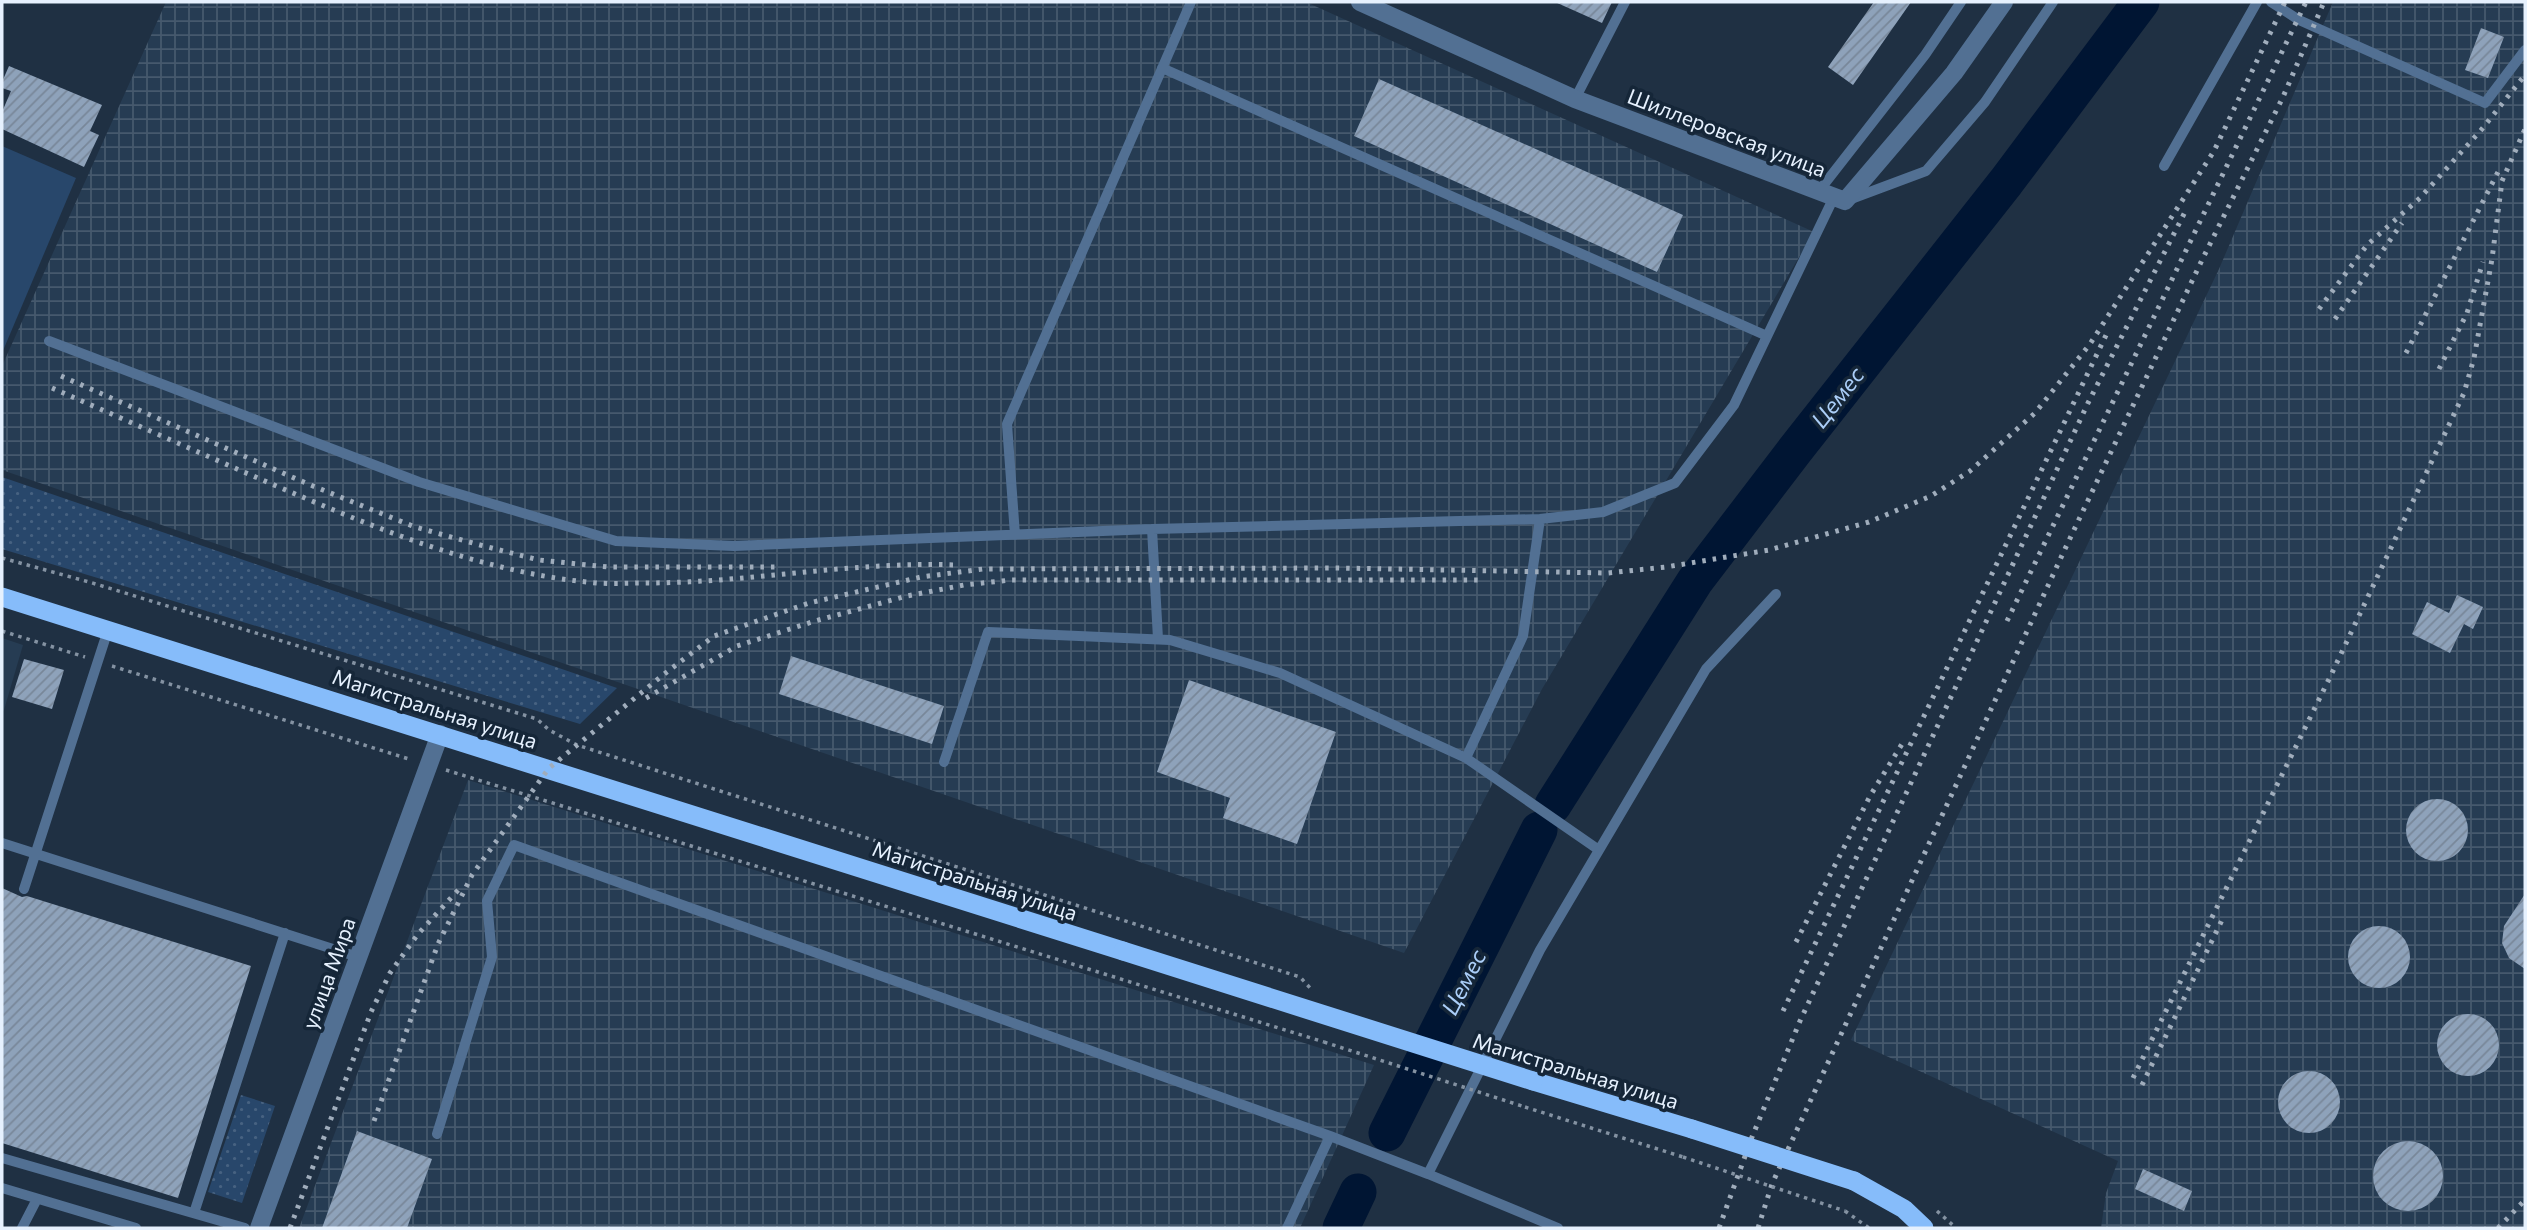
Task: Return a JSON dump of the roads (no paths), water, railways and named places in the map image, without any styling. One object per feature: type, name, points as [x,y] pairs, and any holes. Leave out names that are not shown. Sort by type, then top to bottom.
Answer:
[{"type":"highway","name":"Магистральная улица","points":[[2,597],[1854,1181],[1904,1209],[1924,1228]]},
{"type":"street","name":"Шиллеровская улица","points":[[1360,2],[1575,99],[1833,196],[1954,73],[2004,2]]},
{"type":"street","name":"улица Мира","points":[[259,1228],[440,734]]},
{"type":"lane","points":[[1015,535],[1007,424],[1191,2]]},
{"type":"lane","points":[[1575,99],[1625,2]]},
{"type":"lane","points":[[49,341],[419,482],[616,541],[734,546],[1540,519],[1603,512],[1675,483],[1734,405],[1833,196],[1961,2]]},
{"type":"lane","points":[[1833,196],[1926,171],[1985,102],[2053,2]]},
{"type":"lane","points":[[2164,166],[2257,2]]},
{"type":"lane","points":[[2271,2],[2299,20],[2485,103],[2525,50]]},
{"type":"lane","points":[[1162,68],[1767,336]]},
{"type":"lane","points":[[1466,758],[1523,636],[1540,519]]},
{"type":"lane","points":[[1152,530],[1158,639]]},
{"type":"lane","points":[[1428,1174],[1540,950],[1706,669],[1776,594]]},
{"type":"lane","points":[[24,889],[108,630]]},
{"type":"lane","points":[[944,762],[988,632],[1170,640],[1280,673],[1466,758],[1599,850]]},
{"type":"lane","points":[[2,843],[358,957]]},
{"type":"lane","points":[[437,1134],[492,957],[486,901],[514,845],[1330,1136],[1559,1228]]},
{"type":"lane","points":[[194,1213],[285,933]]},
{"type":"lane","points":[[1287,1228],[1330,1136]]},
{"type":"lane","points":[[2,1158],[245,1228]]},
{"type":"lane","points":[[2,1188],[136,1228]]},
{"type":"lane","points":[[22,1228],[37,1199]]},
{"type":"waterway","name":"Цемес","points":[[1553,805],[1695,581],[2006,182],[2141,2]]},
{"type":"waterway","name":"Цемес","points":[[1387,1133],[1539,830]]},
{"type":"waterway","name":"Цемес","points":[[1341,1228],[1358,1192]]},
{"type":"railway","points":[[374,1121],[438,944],[472,875],[549,768],[714,636],[809,603],[921,577],[983,569],[1339,568],[1608,573],[1666,567],[1769,550],[1869,522],[1931,496],[1970,471],[2035,413],[2090,344],[2214,151],[2285,2]]},
{"type":"railway","points":[[2007,621],[2306,2]]},
{"type":"railway","points":[[1758,1228],[1772,1184],[2064,551],[2202,260],[2283,97],[2324,2]]},
{"type":"railway","points":[[2319,309],[2367,245],[2420,198],[2482,129],[2525,75]]},
{"type":"railway","points":[[2133,1078],[2332,673],[2464,393],[2474,358],[2492,259],[2502,181],[2525,129]]},
{"type":"railway","points":[[2406,353],[2500,168]]},
{"type":"railway","points":[[1719,1228],[1752,1137],[1800,1021],[2088,403],[2187,208]]},
{"type":"railway","points":[[2335,319],[2402,223]]},
{"type":"railway","points":[[2439,369],[2467,313],[2483,262]]},
{"type":"railway","points":[[1783,1011],[2108,331]]},
{"type":"railway","points":[[61,376],[308,484],[415,527],[480,545],[539,560],[608,567],[775,567]]},
{"type":"railway","points":[[52,388],[260,479],[383,529],[467,558],[553,578],[603,583],[684,582],[878,566],[956,565]]},
{"type":"railway","points":[[646,698],[737,646],[907,596],[964,585],[1011,580],[1482,580]]},
{"type":"railway","points":[[1796,942],[1870,796],[1902,744]]},
{"type":"railway","points":[[290,1228],[371,1012],[390,973],[418,934],[460,888]]},
{"type":"railway","points":[[2142,1085],[2223,918]]},
{"type":"railway","points":[[2498,1228],[2525,1200]]}]
